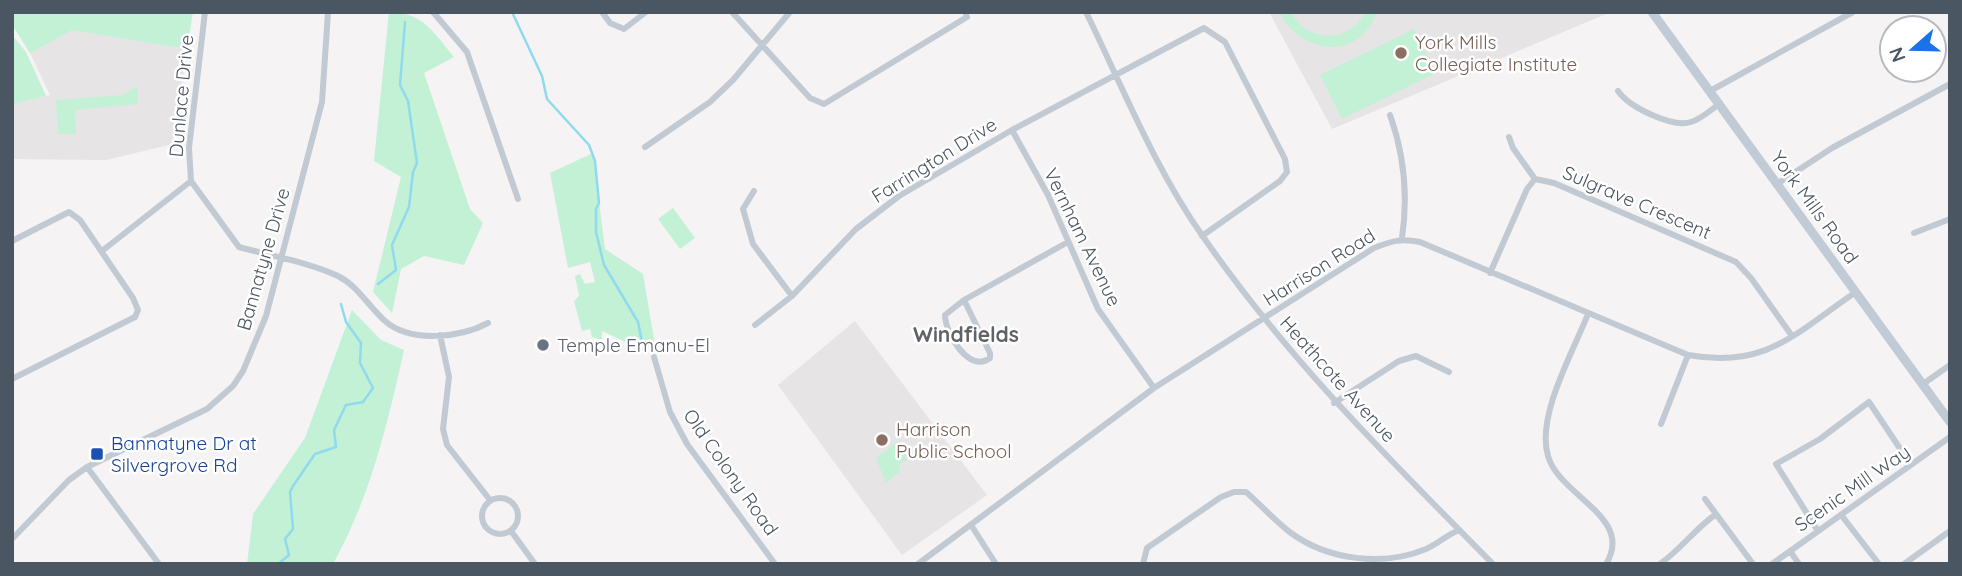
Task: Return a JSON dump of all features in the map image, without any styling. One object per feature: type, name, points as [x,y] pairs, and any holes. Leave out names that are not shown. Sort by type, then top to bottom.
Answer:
[{"type":"main road","name":"York Mills Road","points":[[1652,12],[1950,422]]},
{"type":"street","name":"Dunlace Drive","points":[[205,12],[189,148],[191,181],[239,247],[338,276],[354,288],[386,323],[406,333],[440,335],[468,332],[488,323]]},
{"type":"street","name":"Bannatyne Drive","points":[[12,539],[69,480],[87,467],[207,409],[233,386],[243,371],[267,317],[322,102],[328,12]]},
{"type":"street","points":[[433,12],[467,52],[518,200]]},
{"type":"street","points":[[602,12],[610,23],[624,29],[646,12]]},
{"type":"street","points":[[732,12],[810,98],[824,104],[967,17],[965,12]]},
{"type":"street","points":[[645,147],[710,102],[790,12]]},
{"type":"street","name":"Heathcote Avenue","points":[[1086,12],[1152,146],[1202,236],[1264,320],[1334,403],[1493,564]]},
{"type":"street","points":[[1710,91],[1853,12]]},
{"type":"street","name":"Farrington Drive","points":[[755,325],[792,296],[856,229],[899,195],[1012,130],[1205,28],[1226,42],[1285,159],[1287,172],[1280,181],[1202,236]]},
{"type":"street","points":[[1777,184],[1832,148],[1950,84]]},
{"type":"street","points":[[1618,91],[1626,101],[1682,123],[1697,120],[1719,104]]},
{"type":"street","points":[[1390,115],[1399,141],[1406,211],[1402,238]]},
{"type":"street","name":"Vernham Avenue","points":[[1012,130],[1048,195],[1098,309],[1154,388]]},
{"type":"street","points":[[1508,137],[1535,179]]},
{"type":"street","name":"Sulgrave Crescent","points":[[1490,273],[1527,189],[1535,179],[1553,183],[1735,262],[1751,278],[1792,336]]},
{"type":"street","points":[[102,251],[191,181]]},
{"type":"street","points":[[754,191],[743,209],[746,225],[753,244],[792,296]]},
{"type":"street","points":[[12,242],[69,212],[80,220],[102,251],[134,298],[138,310],[135,317],[12,379]]},
{"type":"street","points":[[1913,233],[1950,219]]},
{"type":"street","name":"Harrison Road","points":[[918,564],[1154,388],[1374,248],[1402,238],[1420,242],[1688,355],[1725,360],[1751,357],[1792,336],[1856,292]]},
{"type":"street","points":[[964,300],[990,353],[990,358],[984,363],[974,362],[962,353],[945,324],[945,315],[964,300],[1068,242]]},
{"type":"street","points":[[1588,314],[1546,422],[1546,443],[1548,458],[1557,472],[1614,536],[1614,549],[1606,564]]},
{"type":"street","points":[[440,335],[449,377],[443,429],[447,444],[490,500]]},
{"type":"street","points":[[1661,424],[1688,355]]},
{"type":"street","name":"Old Colony Road","points":[[654,356],[670,412],[687,444],[775,564]]},
{"type":"street","points":[[1334,403],[1416,356],[1449,372]]},
{"type":"street","points":[[1923,384],[1950,365]]},
{"type":"street","points":[[1818,531],[1776,464],[1820,439],[1869,402],[1911,465]]},
{"type":"street","name":"Scenic Mill Way","points":[[1772,564],[1950,438]]},
{"type":"street","points":[[87,467],[159,564]]},
{"type":"street","points":[[1143,564],[1147,548],[1221,497],[1234,492],[1246,492],[1290,532],[1306,542],[1349,556],[1372,560],[1403,557],[1427,549],[1459,530]]},
{"type":"street","points":[[501,497],[515,504],[518,522],[511,531],[499,534],[485,526],[482,514],[490,500],[501,497]]},
{"type":"street","points":[[1705,499],[1753,564]]},
{"type":"street","points":[[1660,564],[1676,552],[1694,529],[1716,514]]},
{"type":"street","points":[[1842,516],[1879,564]]},
{"type":"street","points":[[971,525],[996,564]]},
{"type":"street","points":[[511,531],[535,564]]},
{"type":"street","points":[[1904,564],[1950,531]]},
{"type":"street","points":[[1790,551],[1799,564]]},
{"type":"shaded area","name":"York Mills Collegiate Institute","points":[[1269,12],[1611,12],[1332,129]]},
{"type":"shaded area","points":[[72,29],[187,49],[173,144],[106,160],[12,159],[12,104],[50,95],[30,53]]},
{"type":"shaded area","name":"Harrison Public School","points":[[855,321],[987,495],[902,555],[778,385]]},
{"type":"green space","points":[[12,12],[193,12],[187,49],[72,30],[30,53],[12,25]]},
{"type":"green space","points":[[389,12],[401,13],[419,20],[434,32],[454,57],[424,73],[470,209],[483,223],[464,265],[424,256],[401,269],[392,313],[373,292],[401,177],[374,161]]},
{"type":"green space","points":[[1279,12],[1291,12],[1308,30],[1329,36],[1350,30],[1366,12],[1377,12],[1369,28],[1357,39],[1330,47],[1301,37]]},
{"type":"green space","points":[[1414,29],[1436,73],[1342,119],[1320,75]]},
{"type":"green space","points":[[12,35],[26,52],[46,96],[12,104]]},
{"type":"green space","points":[[137,86],[138,104],[75,110],[76,134],[58,134],[56,100],[123,95]]},
{"type":"green space","points":[[593,153],[605,249],[643,274],[655,345],[643,350],[602,331],[602,340],[592,337],[590,329],[582,331],[574,301],[579,296],[575,276],[580,274],[585,284],[595,282],[590,262],[568,268],[550,173]]},
{"type":"green space","points":[[673,208],[695,238],[680,249],[658,219]]},
{"type":"green space","points":[[352,310],[381,340],[404,350],[384,433],[358,512],[333,564],[247,564],[253,514],[305,438]]},
{"type":"green space","points":[[900,440],[907,460],[900,463],[899,472],[886,483],[876,458]]},
{"type":"waterway","points":[[512,12],[542,76],[547,99],[589,145],[595,161],[599,203],[596,209],[596,232],[604,265],[638,322],[642,342]]},
{"type":"waterway","points":[[378,284],[396,270],[392,245],[409,207],[413,172],[417,163],[408,101],[400,85],[405,22]]},
{"type":"waterway","points":[[278,564],[289,555],[285,539],[293,529],[290,492],[293,486],[315,454],[336,447],[334,430],[346,405],[363,402],[373,388],[360,363],[361,343],[346,322],[341,304]]},
{"type":"place","name":"York Mills Collegiate Institute","points":[[1401,53]]},
{"type":"place","name":"Temple Emanu-El","points":[[543,345]]},
{"type":"place","name":"Harrison Public School","points":[[882,440]]},
{"type":"place","name":"Bannatyne Dr at Silvergrove Rd","points":[[97,454]]},
{"type":"district","name":"Windfields","points":[[966,334]]}]
